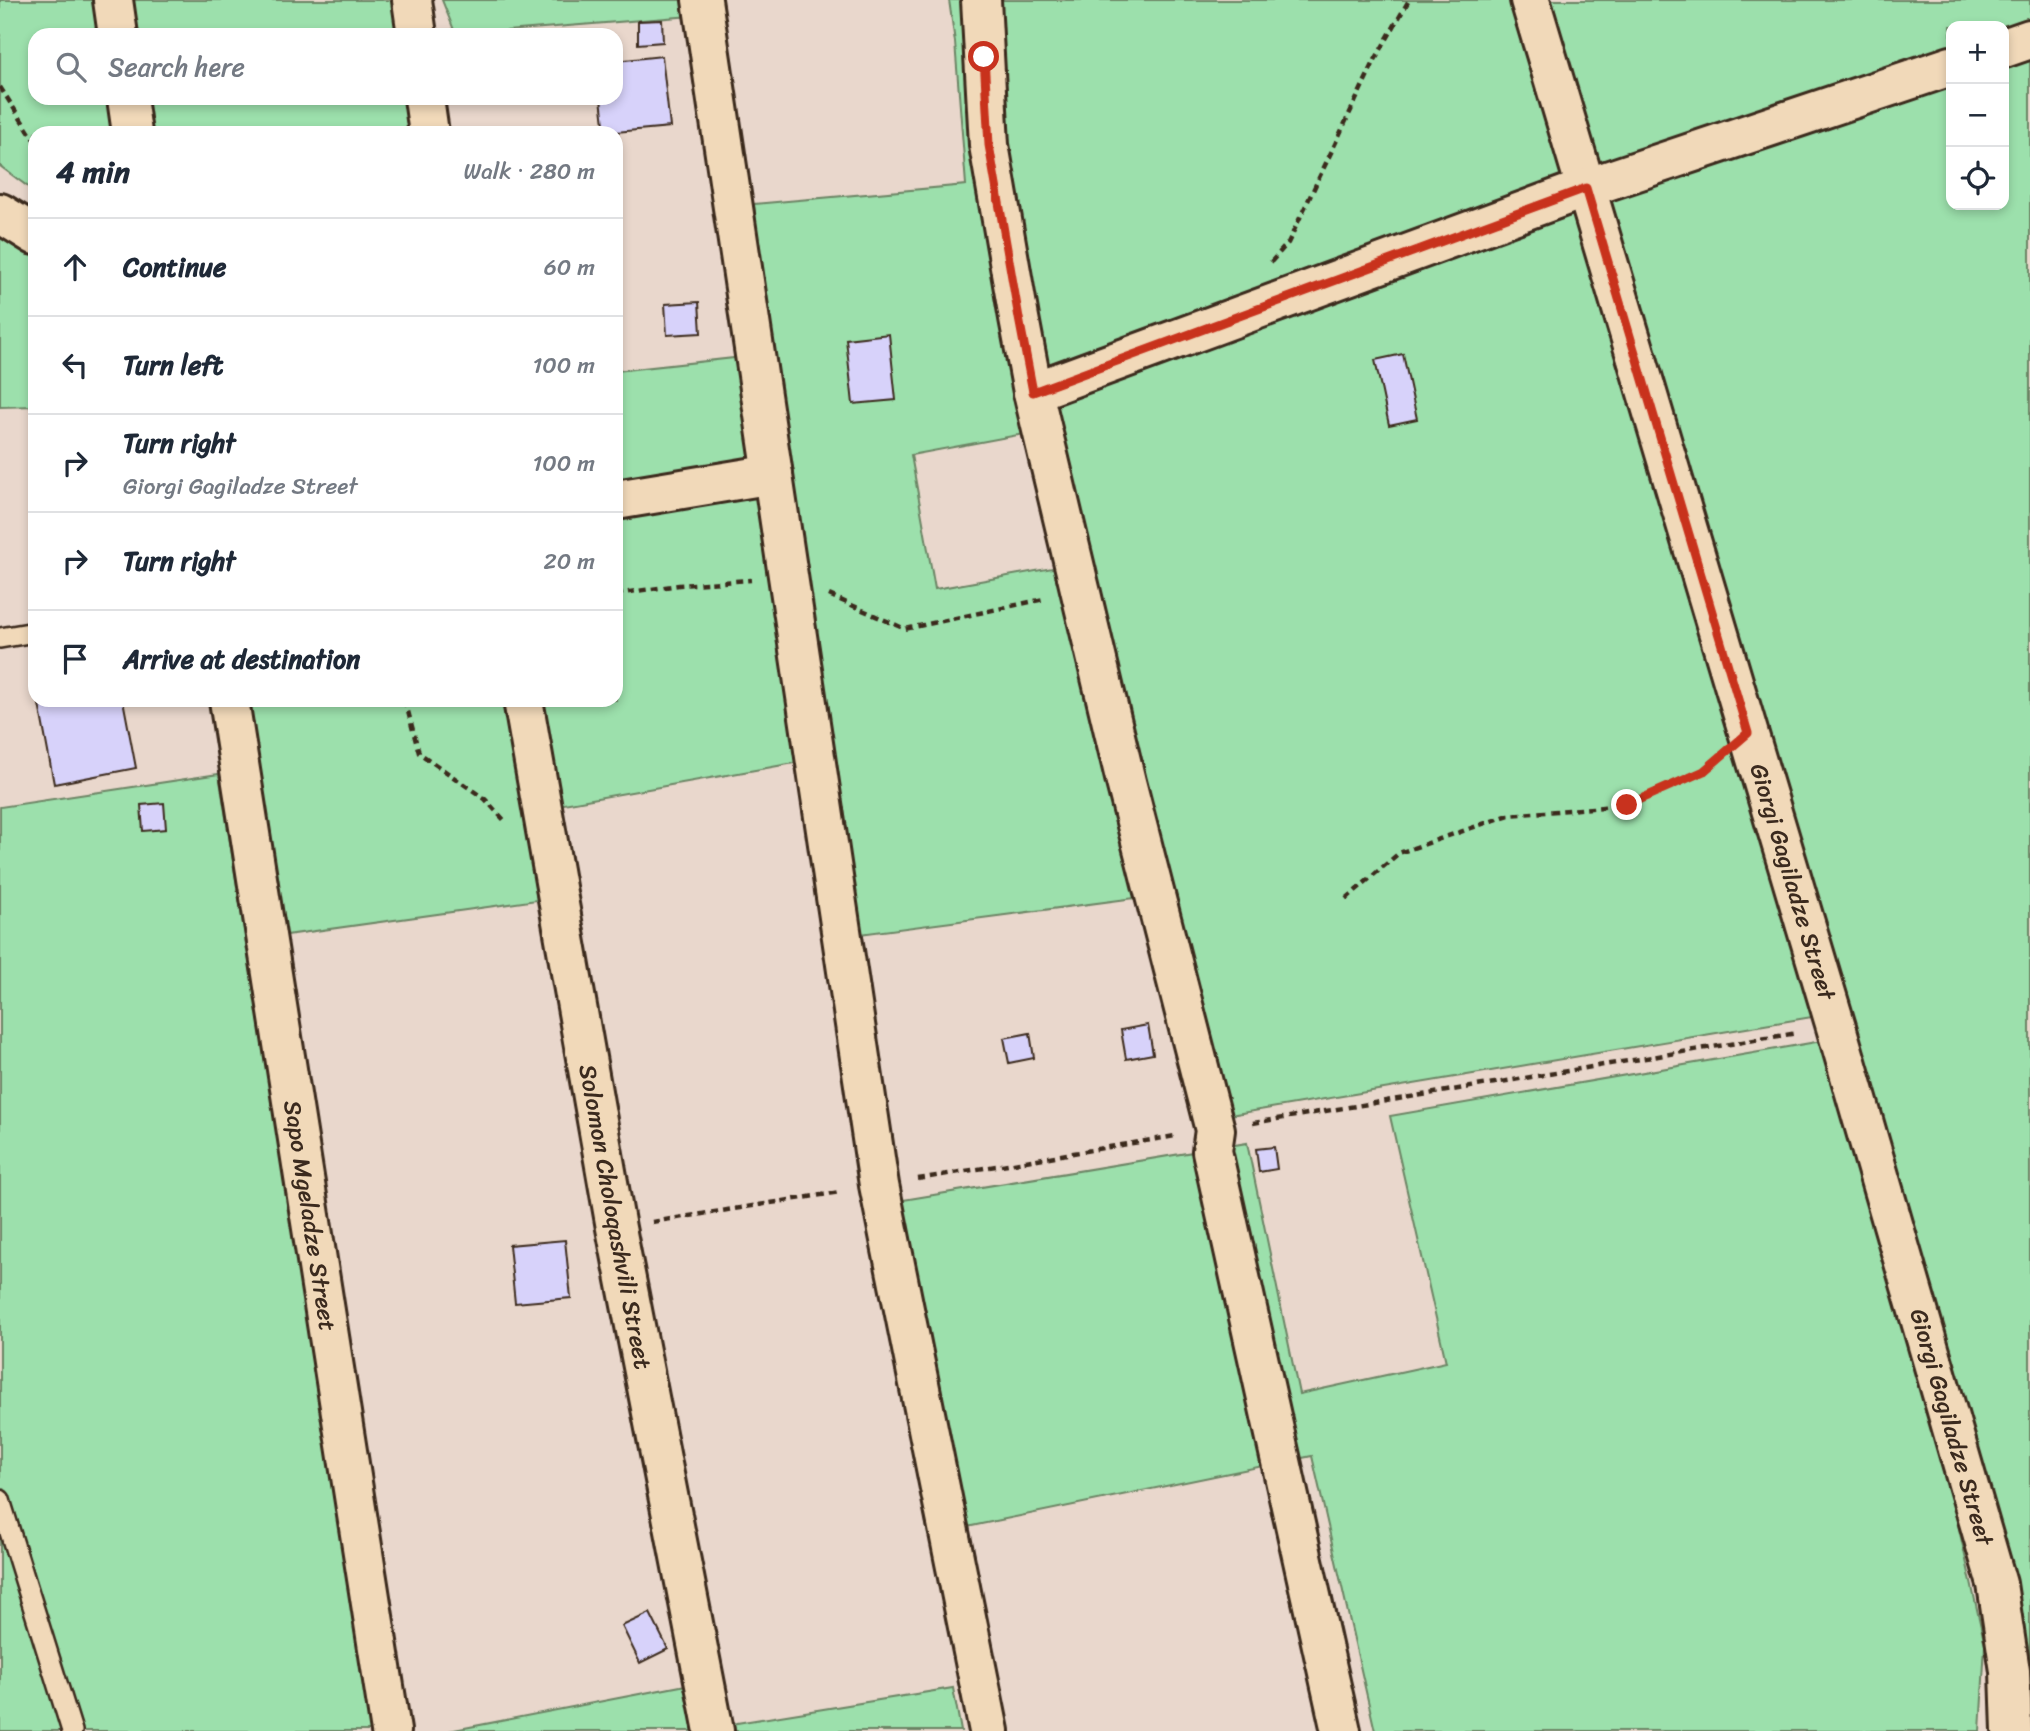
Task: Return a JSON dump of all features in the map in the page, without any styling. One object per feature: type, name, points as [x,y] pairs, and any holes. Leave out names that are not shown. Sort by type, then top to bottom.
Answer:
[{"type":"street","points":[[113,0],[117,28]]},
{"type":"street","points":[[412,0],[416,28]]},
{"type":"street","points":[[702,0],[879,1185],[989,1731]]},
{"type":"street","points":[[981,0],[989,145],[1033,392],[1126,782],[1215,1130],[1212,1152],[1341,1731]]},
{"type":"street","name":"Giorgi Gagiladze Street","points":[[1530,0],[1997,1584],[2010,1671],[2012,1731]]},
{"type":"street","points":[[2009,46],[2030,39]]},
{"type":"street","points":[[1033,392],[1586,188],[1946,68]]},
{"type":"street","points":[[128,105],[131,126]]},
{"type":"street","points":[[425,105],[428,126]]},
{"type":"street","points":[[0,213],[28,231]]},
{"type":"street","points":[[623,499],[773,474]]},
{"type":"street","name":"Sapo Mgeladze Street","points":[[230,707],[391,1731]]},
{"type":"street","name":"Solomon Choloqashvili Street","points":[[524,707],[616,1228],[714,1731]]},
{"type":"lane","points":[[0,638],[28,633]]},
{"type":"lane","points":[[0,1500],[72,1731]]},
{"type":"path","points":[[1269,264],[1288,243],[1375,60],[1409,0]]},
{"type":"path","points":[[0,87],[28,130]]},
{"type":"path","points":[[623,593],[679,585],[789,578],[905,629],[1080,591]]},
{"type":"path","points":[[407,707],[419,752],[485,799],[510,826]]},
{"type":"path","points":[[1346,899],[1399,853],[1509,815],[1627,805],[1704,771],[1748,733]]},
{"type":"green space","points":[[0,0],[400,0],[403,28],[28,28],[28,105],[412,105],[414,126],[28,126],[28,187],[0,166]]},
{"type":"green space","points":[[442,0],[688,0],[691,16],[543,28],[453,28]]},
{"type":"green space","points":[[949,0],[1515,0],[1818,1016],[1218,1117],[1165,894],[830,938],[800,762],[524,811],[537,900],[279,936],[243,707],[623,707],[623,370],[770,354],[754,204],[966,185],[955,42]],"holes":[[[1061,427],[1086,562],[935,589],[911,455]]]},
{"type":"green space","points":[[1546,0],[2030,0],[2030,1692],[2013,1588]]},
{"type":"green space","points":[[0,226],[28,244],[28,406],[0,407]]},
{"type":"green space","points":[[219,774],[373,1731],[0,1731],[0,807]]},
{"type":"green space","points":[[1822,1041],[1951,1493],[1985,1645],[1980,1731],[1375,1731],[1312,1456],[928,1535],[873,1205],[1247,1143],[1299,1394],[1446,1362],[1390,1116]]},
{"type":"green space","points":[[686,1685],[694,1730],[953,1688],[961,1731],[449,1731]]},
{"type":"building","points":[[662,20],[663,42],[638,44],[638,21]]},
{"type":"building","points":[[662,56],[670,127],[623,131],[623,126],[604,126],[602,105],[623,105],[623,60]]},
{"type":"building","points":[[699,302],[701,333],[667,335],[665,304]]},
{"type":"building","points":[[889,334],[896,400],[853,404],[846,339]]},
{"type":"building","points":[[1403,354],[1417,419],[1389,425],[1375,360]]},
{"type":"building","points":[[40,707],[124,707],[136,768],[54,784]]},
{"type":"building","points":[[164,803],[166,829],[143,831],[141,805]]},
{"type":"building","points":[[1148,1025],[1153,1054],[1126,1059],[1121,1030]]},
{"type":"building","points":[[1030,1033],[1034,1058],[1009,1063],[1004,1038]]},
{"type":"building","points":[[1274,1147],[1277,1169],[1259,1172],[1256,1149]]},
{"type":"building","points":[[565,1240],[571,1298],[515,1303],[509,1245]]},
{"type":"building","points":[[650,1613],[668,1649],[640,1663],[622,1626]]},
{"type":"route","points":[[984,57],[989,145],[1033,392],[1586,188],[1748,733],[1704,771],[1627,805]]}]
